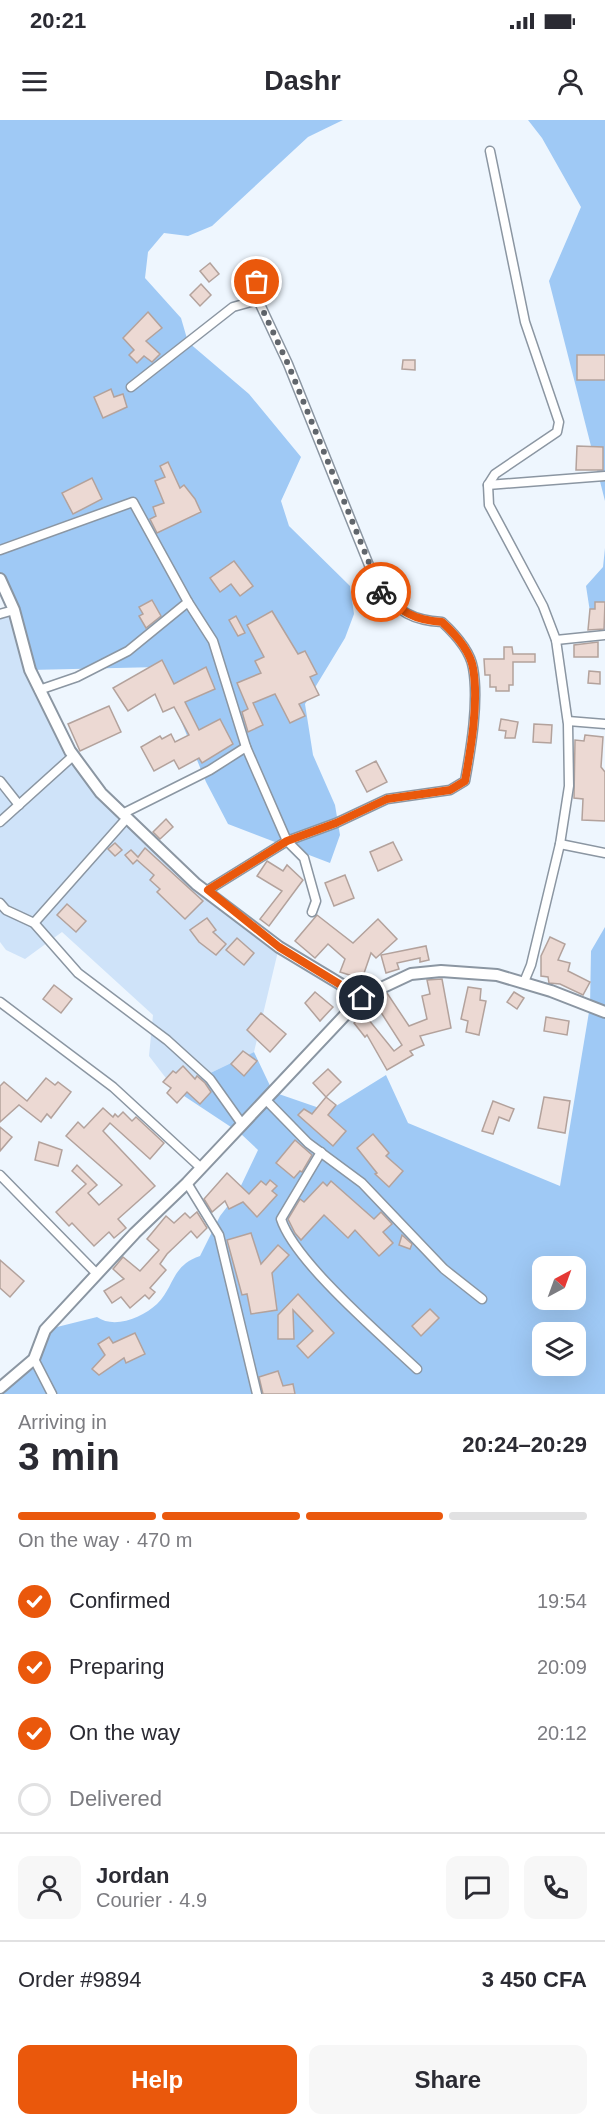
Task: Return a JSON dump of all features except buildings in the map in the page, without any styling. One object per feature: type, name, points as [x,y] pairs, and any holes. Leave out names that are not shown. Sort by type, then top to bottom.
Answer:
[{"type":"street","points":[[490,151],[525,322],[559,422],[557,432],[495,474],[488,485],[489,505],[543,606],[556,640],[568,721],[569,786],[560,844],[531,965],[524,982]]},
{"type":"street","points":[[208,890],[287,841],[336,823],[387,799],[450,790],[465,781],[473,737],[473,667],[458,637],[442,622],[419,621],[397,607],[379,590],[297,385],[258,300],[257,282]]},
{"type":"street","points":[[131,387],[233,307],[258,300]]},
{"type":"street","points":[[488,485],[605,476]]},
{"type":"street","points":[[0,550],[133,502],[188,602],[213,641],[246,747],[287,841],[304,858],[316,901],[312,912]]},
{"type":"street","points":[[0,579],[14,610],[30,670],[39,690],[73,756],[101,794],[196,884],[208,890],[279,947],[362,998]]},
{"type":"street","points":[[39,690],[77,676],[128,651],[188,602]]},
{"type":"street","points":[[0,614],[14,610]]},
{"type":"street","points":[[556,640],[605,635]]},
{"type":"street","points":[[568,721],[605,724]]},
{"type":"street","points":[[34,923],[124,816],[210,770],[246,747]]},
{"type":"street","points":[[0,822],[73,756]]},
{"type":"street","points":[[0,781],[19,805]]},
{"type":"street","points":[[560,844],[605,853]]},
{"type":"street","points":[[0,903],[6,910],[34,923],[78,973],[167,1040],[210,1079],[242,1125]]},
{"type":"street","points":[[0,1388],[34,1359],[45,1330],[362,998],[411,974],[441,970],[497,975],[524,982],[605,1012]]},
{"type":"street","points":[[0,1002],[113,1087],[200,1167]]},
{"type":"street","points":[[266,1100],[321,1152],[362,1183],[444,1269],[482,1299]]},
{"type":"street","points":[[321,1152],[281,1218],[286,1233],[337,1293],[417,1369]]},
{"type":"street","points":[[0,1175],[98,1274]]},
{"type":"street","points":[[187,1183],[219,1235],[257,1394]]},
{"type":"street","points":[[34,1359],[52,1394]]},
{"type":"shaded area","points":[[0,120],[343,120],[308,137],[212,226],[188,236],[164,233],[148,252],[145,278],[181,318],[188,342],[249,394],[301,457],[281,501],[289,526],[350,586],[354,614],[345,638],[305,704],[313,755],[335,805],[340,835],[330,863],[228,824],[206,782],[159,667],[30,670],[0,584]]},
{"type":"shaded area","points":[[528,120],[605,120],[605,501],[549,281],[581,207],[542,138]]},
{"type":"shaded area","points":[[605,548],[605,631],[590,612],[586,586],[603,567]]},
{"type":"shaded area","points":[[14,610],[30,670],[70,751],[101,793],[196,884],[279,947],[254,1052],[175,1090],[149,1056],[153,1015],[62,932],[25,959],[6,950],[0,942],[0,614]]},
{"type":"shaded area","points":[[605,927],[605,1394],[0,1394],[0,1388],[34,1359],[45,1330],[97,1317],[111,1322],[120,1322],[144,1314],[157,1304],[178,1271],[200,1256],[220,1216],[237,1194],[258,1150],[240,1133],[175,1090],[254,1052],[273,1092],[328,1111],[386,1075],[408,1123],[560,1186],[590,1006],[591,951]]},
{"type":"way so far","points":[[257,282],[258,300],[288,364],[381,592]]},
{"type":"route","points":[[362,998],[279,947],[208,890],[220,880],[287,841],[336,823],[387,799],[450,790],[465,781],[473,737],[473,667],[458,637],[442,622],[419,621],[397,607],[381,592]]}]
